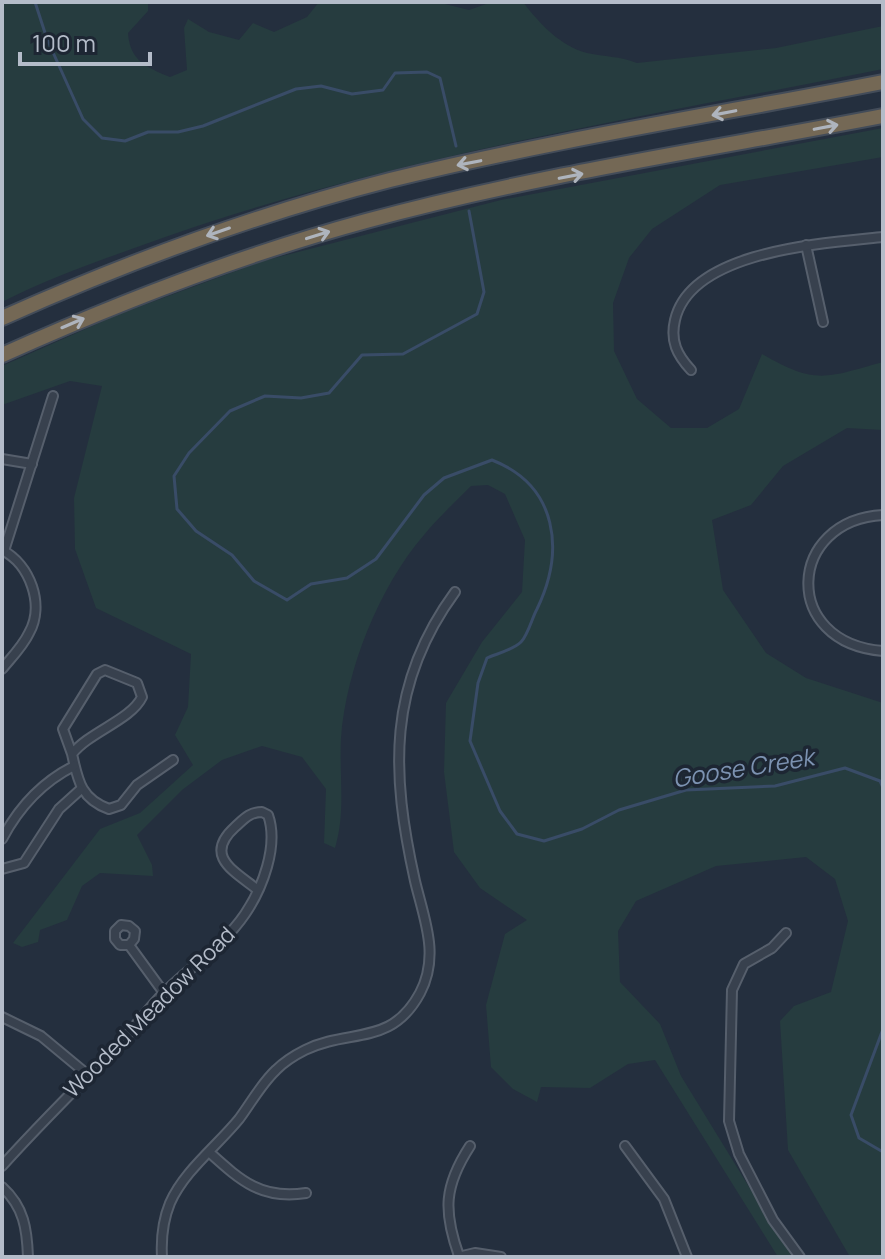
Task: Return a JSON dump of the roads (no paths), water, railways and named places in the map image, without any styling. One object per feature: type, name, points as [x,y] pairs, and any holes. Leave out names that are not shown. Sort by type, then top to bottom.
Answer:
[{"type":"highway","points":[[2,318],[156,254],[342,193],[455,166],[883,82]]},
{"type":"highway","points":[[2,355],[183,279],[366,221],[524,185],[883,116]]},
{"type":"street","points":[[691,370],[676,350],[673,334],[679,307],[691,292],[708,279],[749,260],[806,245],[883,237]]},
{"type":"street","points":[[806,245],[823,322]]},
{"type":"street","points":[[2,669],[29,635],[35,613],[29,578],[17,561],[3,550],[53,396]]},
{"type":"street","points":[[2,459],[32,464]]},
{"type":"street","points":[[883,515],[859,519],[837,529],[821,545],[810,570],[812,603],[826,630],[851,647],[883,651]]},
{"type":"street","points":[[162,1257],[163,1226],[170,1203],[181,1185],[263,1084],[288,1060],[325,1042],[368,1036],[389,1027],[411,1008],[424,986],[431,945],[402,801],[399,725],[415,659],[429,630],[455,592]]},
{"type":"street","points":[[72,754],[80,743],[140,702],[142,697],[137,683],[105,670],[97,674],[63,729],[80,790],[88,800],[109,809],[115,808],[137,785],[173,760]]},
{"type":"street","points":[[2,839],[27,801],[51,778],[74,766]]},
{"type":"street","points":[[2,869],[24,863],[59,809],[80,790]]},
{"type":"street","name":"Wooded Meadow Road","points":[[2,1166],[164,993],[227,938],[258,890],[265,874],[272,834],[268,815],[262,812],[249,815],[222,839],[221,849],[226,865],[258,890]]},
{"type":"street","points":[[786,933],[772,948],[744,964],[732,990],[729,1121],[739,1154],[773,1220],[800,1257]]},
{"type":"street","points":[[129,945],[164,993]]},
{"type":"street","points":[[2,1017],[41,1036],[88,1075]]},
{"type":"street","points":[[470,1146],[451,1176],[448,1223],[458,1256],[475,1253],[501,1257]]},
{"type":"street","points":[[625,1146],[664,1199],[687,1257]]},
{"type":"street","points":[[210,1153],[252,1189],[271,1195],[306,1193]]},
{"type":"street","points":[[2,1187],[18,1205],[26,1224],[28,1257]]},
{"type":"waterway","name":"Goose Creek","points":[[35,2],[47,39],[83,119],[102,138],[125,141],[148,132],[178,132],[203,126],[296,89],[321,86],[352,94],[383,90],[395,73],[427,72],[440,78],[456,146]]},
{"type":"waterway","name":"Goose Creek","points":[[469,211],[484,292],[477,314],[403,354],[362,355],[329,393],[301,398],[265,396],[230,411],[189,453],[174,476],[177,509],[196,531],[232,555],[254,581],[287,600],[311,584],[347,578],[376,559],[424,495],[444,478],[492,460],[514,471],[531,486],[543,503],[550,522],[551,565],[546,587],[521,642],[487,658],[478,683],[470,741],[500,811],[517,834],[544,841],[582,829],[619,810],[686,790],[775,786],[845,768],[880,781],[883,788]]},
{"type":"waterway","name":"Goose Creek","points":[[883,1029],[851,1115],[859,1138],[883,1152]]}]
